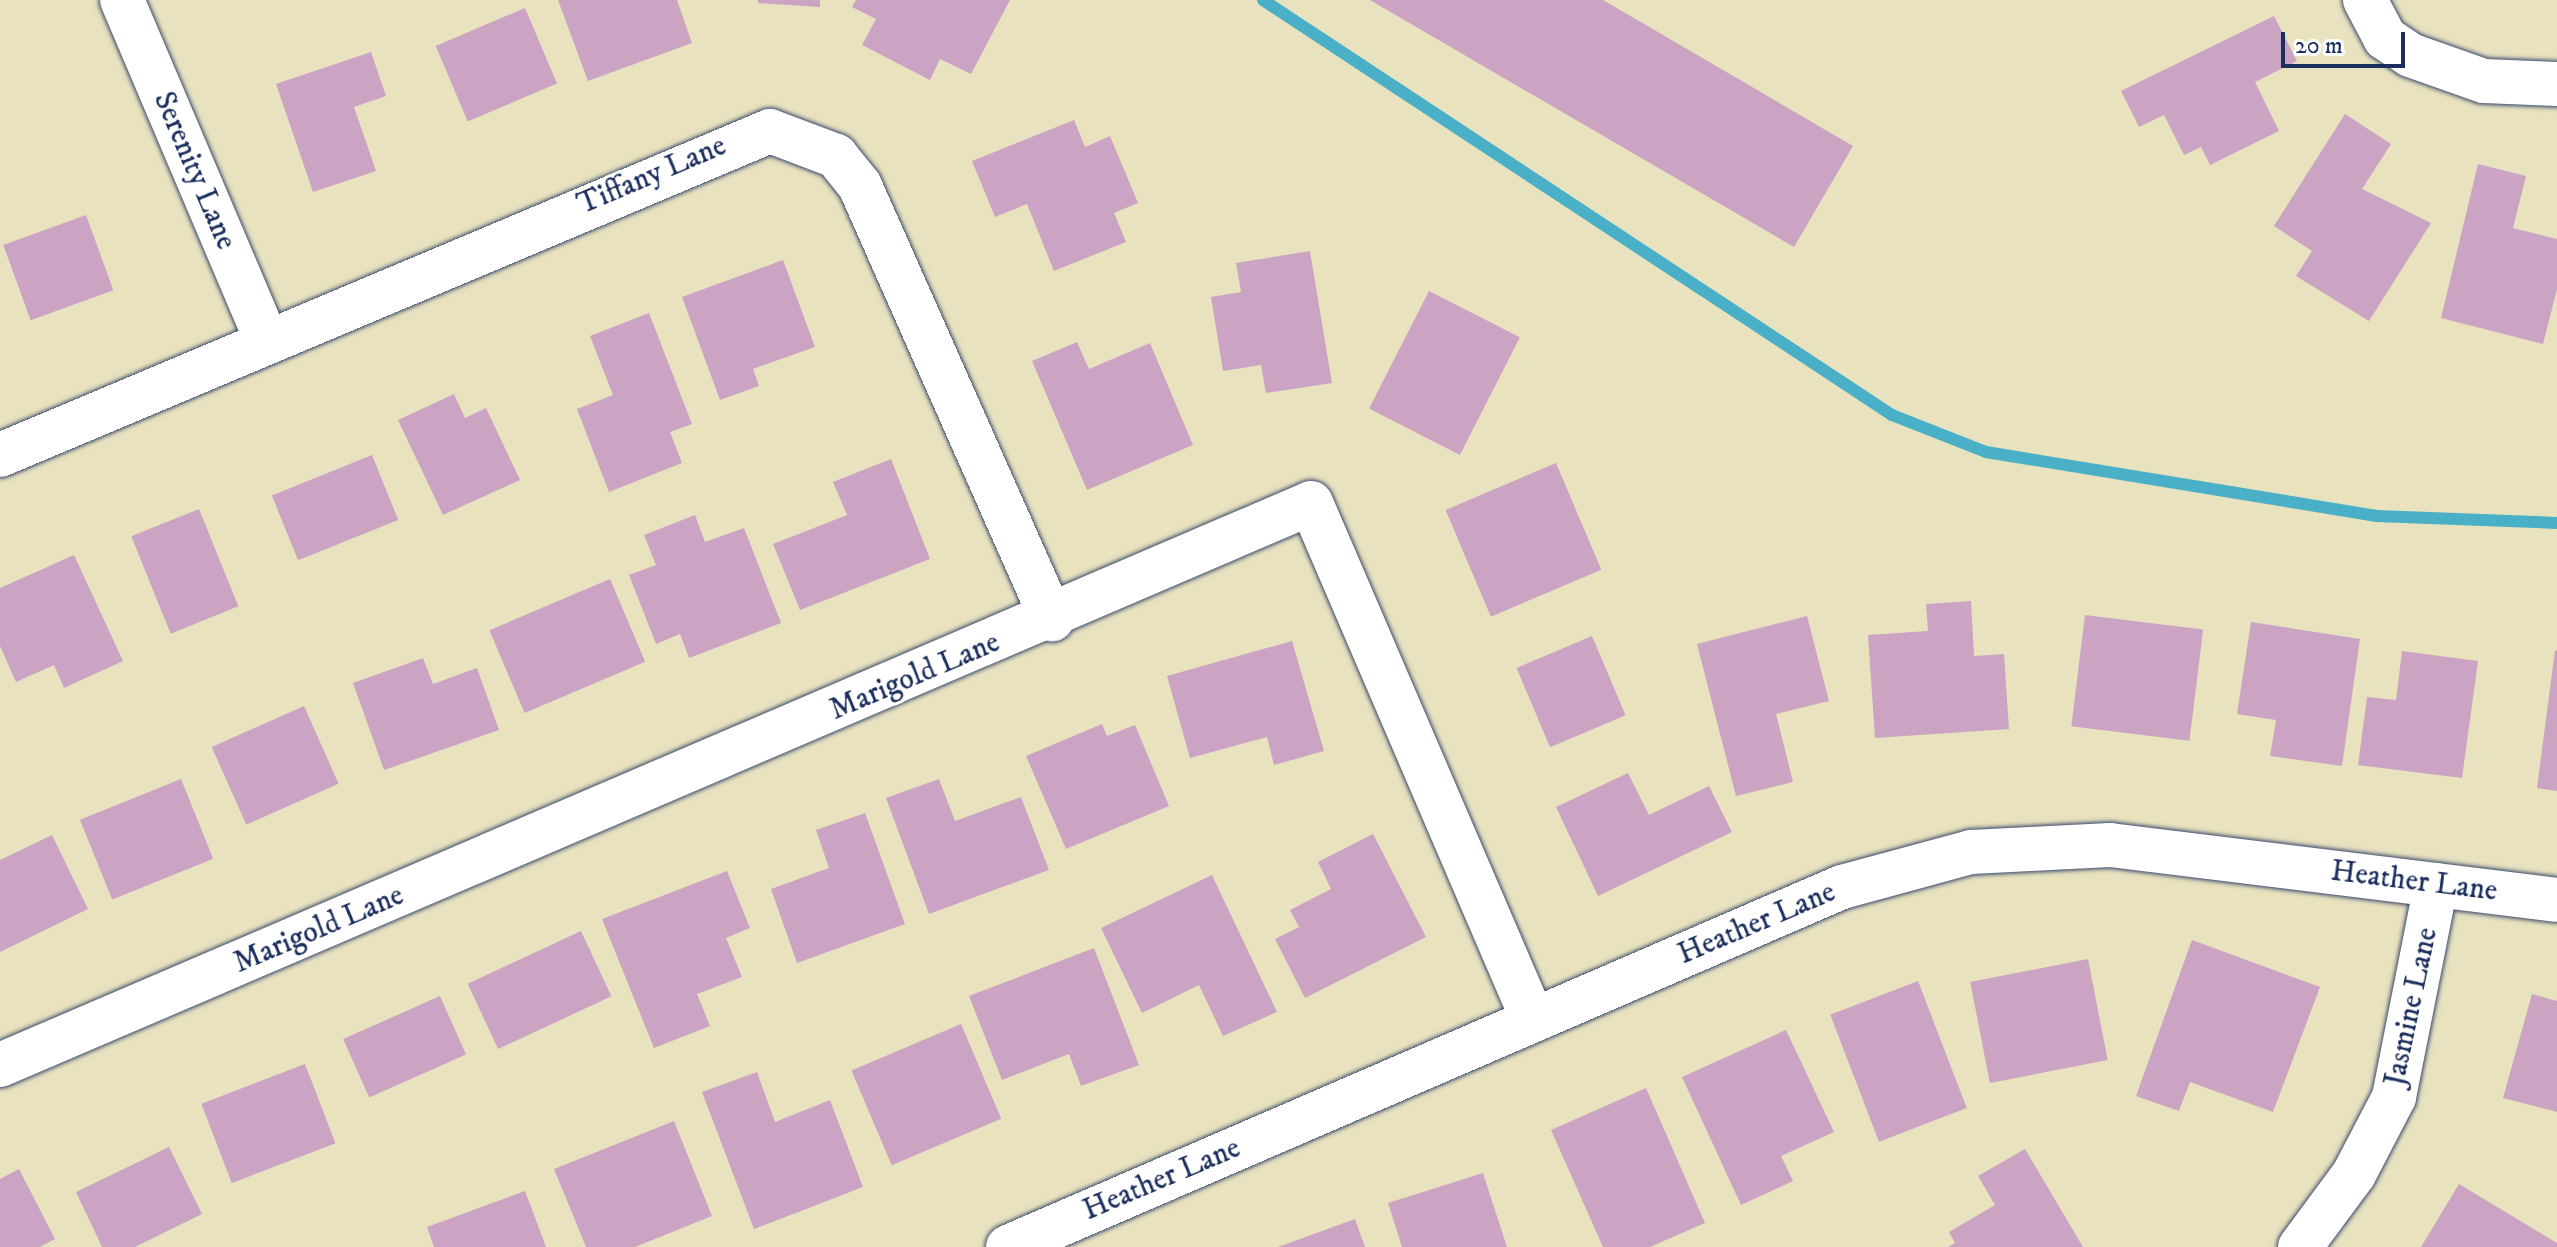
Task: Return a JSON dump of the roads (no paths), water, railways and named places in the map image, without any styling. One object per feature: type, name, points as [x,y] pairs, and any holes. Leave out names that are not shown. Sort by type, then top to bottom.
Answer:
[{"type":"street","name":"Serenity Lane","points":[[122,0],[267,341]]},
{"type":"street","points":[[2365,0],[2385,38],[2410,55],[2484,81],[2557,84]]},
{"type":"street","name":"Tiffany Lane","points":[[0,455],[742,137],[770,131],[804,139],[836,156],[860,186],[1052,619]]},
{"type":"street","name":"Marigold Lane","points":[[0,1065],[1052,619],[1311,503],[1533,1020]]},
{"type":"street","name":"Heather Lane","points":[[1008,1247],[1842,887],[1971,852],[2110,845],[2557,900]]},
{"type":"street","name":"Jasmine Lane","points":[[2300,1247],[2354,1174],[2394,1097],[2436,885]]},
{"type":"waterway","points":[[1263,0],[1892,415],[1986,452],[2377,516],[2557,523]]}]
